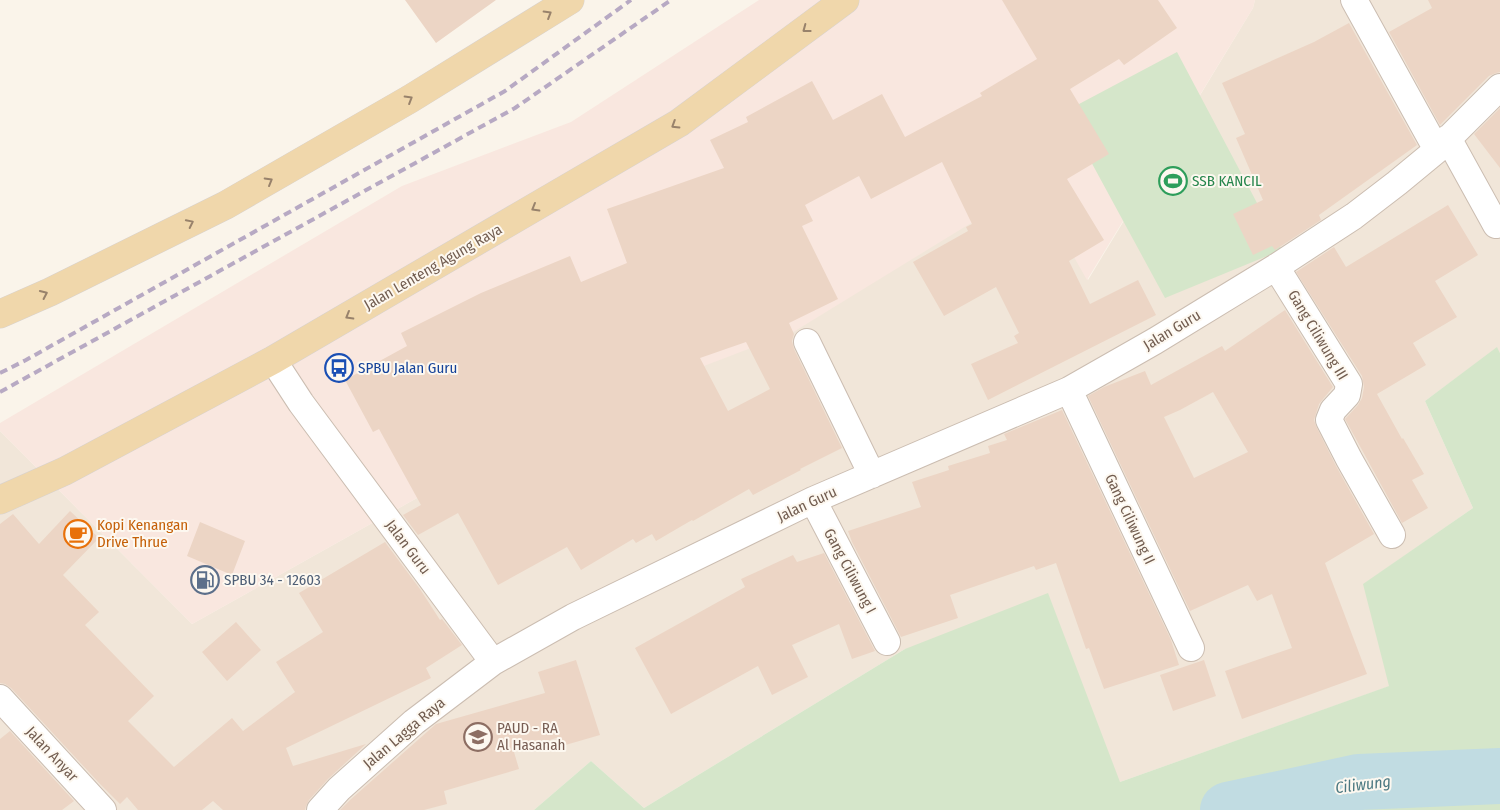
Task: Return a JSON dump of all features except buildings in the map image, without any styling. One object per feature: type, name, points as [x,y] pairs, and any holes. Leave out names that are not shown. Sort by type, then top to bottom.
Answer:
[{"type":"main road","points":[[0,314],[50,292],[226,205],[410,99],[570,0]]},
{"type":"main road","name":"Jalan Lenteng Agung Raya","points":[[0,500],[65,471],[273,360],[679,123],[845,0]]},
{"type":"street","points":[[1354,0],[1443,144],[1496,225]]},
{"type":"street","name":"Jalan Guru","points":[[273,360],[301,404],[493,662],[573,617],[813,500],[1069,390],[1155,341],[1276,267],[1354,216],[1443,144],[1500,87]]},
{"type":"street","name":"Gang Ciliwung III","points":[[1276,267],[1348,384],[1347,395],[1333,410],[1329,420],[1392,535]]},
{"type":"street","points":[[807,342],[872,475]]},
{"type":"street","name":"Gang Ciliwung II","points":[[1069,390],[1191,648]]},
{"type":"street","name":"Gang Ciliwung I","points":[[813,500],[887,642]]},
{"type":"street","name":"Jalan Lagga Raya","points":[[320,810],[340,789],[414,722],[493,662]]},
{"type":"street","name":"Jalan Anyar","points":[[0,698],[103,810]]},
{"type":"shaded area","points":[[759,0],[1255,0],[1253,8],[1087,280],[1033,185],[795,331],[542,428],[192,624],[0,431],[0,423],[402,186],[571,122]]},
{"type":"shaded area","points":[[1255,0],[1500,0],[1500,353],[1497,348],[1425,401],[1473,508],[1364,584],[1390,686],[1120,782],[905,649],[644,808],[591,761],[534,810],[0,810],[0,431],[192,624],[542,428],[1033,185],[1088,280],[1253,8]]},
{"type":"green space","name":"SSB KANCIL","points":[[1177,52],[1282,250],[1165,298],[1064,112]]},
{"type":"green space","points":[[1497,347],[1500,353],[1500,810],[534,810],[591,761],[644,808],[905,649],[1048,593],[1120,782],[1389,686],[1363,584],[1473,508],[1425,401]]},
{"type":"waterway","name":"Ciliwung","points":[[1228,810],[1359,782],[1500,776]]},
{"type":"railway","points":[[0,373],[505,91],[631,0]]},
{"type":"railway","points":[[0,392],[515,108],[671,0]]},
{"type":"place","name":"SSB KANCIL","points":[[1173,181]]},
{"type":"place","name":"SPBU Jalan Guru","points":[[339,368]]},
{"type":"place","name":"Kopi Kenangan Drive Thrue","points":[[78,534]]},
{"type":"place","name":"SPBU 34 - 12603","points":[[205,580]]},
{"type":"place","name":"PAUD - RA Al Hasanah","points":[[478,737]]}]
